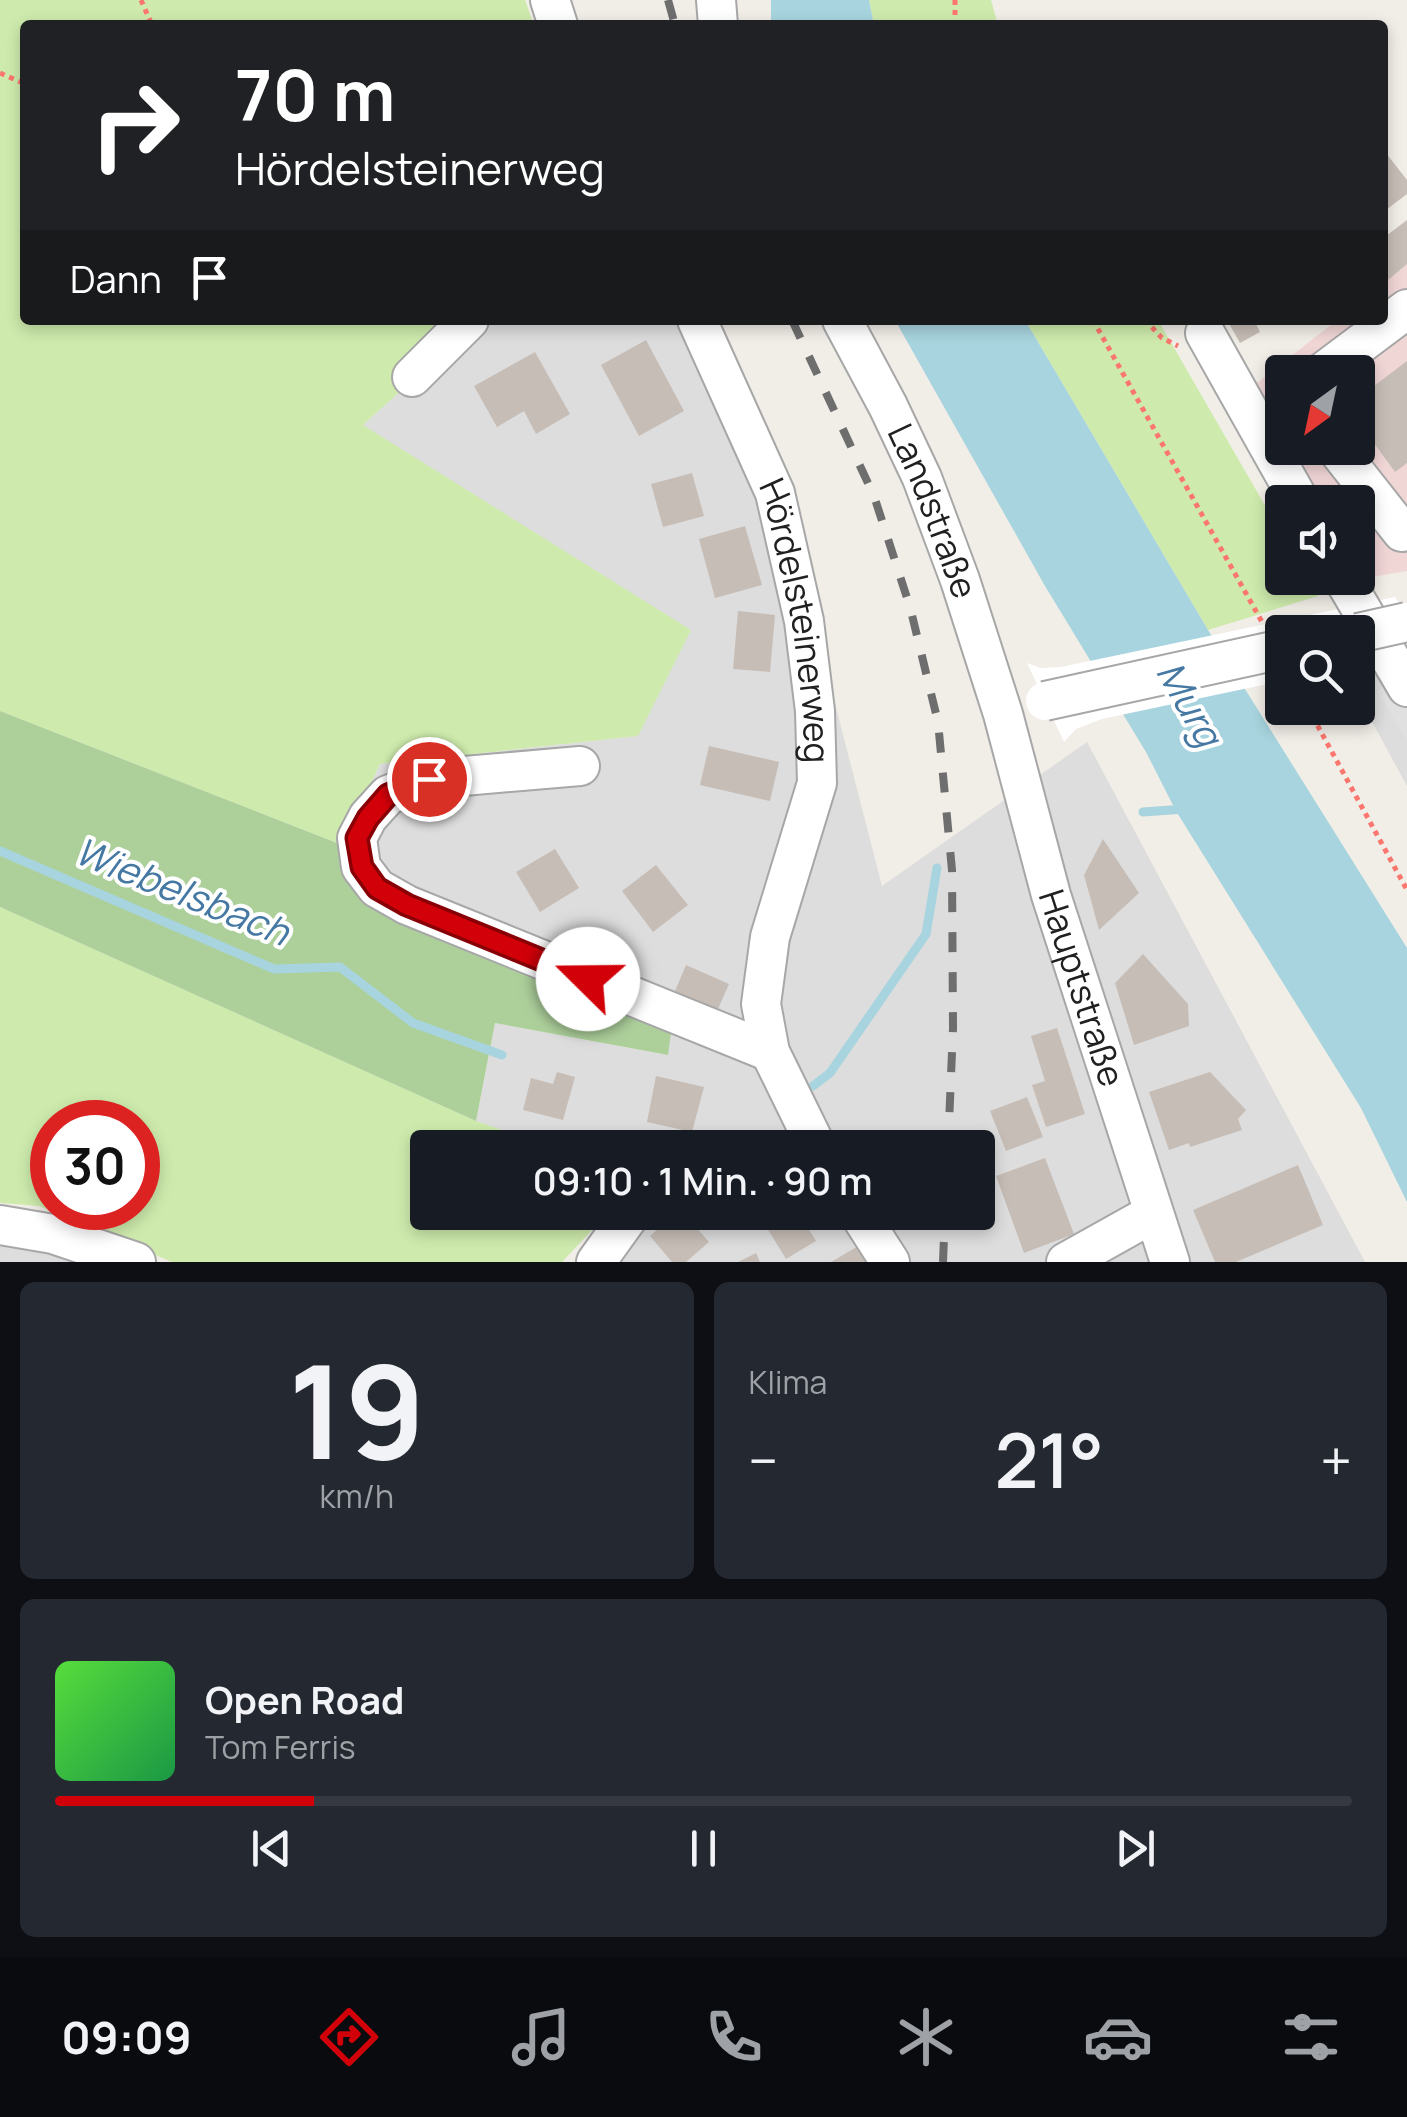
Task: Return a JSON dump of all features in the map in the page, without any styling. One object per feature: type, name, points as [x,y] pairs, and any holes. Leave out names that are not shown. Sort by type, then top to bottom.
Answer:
[{"type":"street","points":[[412,377],[464,325]]},
{"type":"street","name":"Hördelsteinerweg","points":[[699,325],[774,492],[804,622],[815,711],[818,783],[770,938],[760,1004],[770,1052],[808,1130]]},
{"type":"street","name":"Landstraße","points":[[845,325],[922,478],[960,580],[1002,714]]},
{"type":"street","points":[[1345,355],[1385,325]]},
{"type":"street","points":[[1205,334],[1265,409]]},
{"type":"street","points":[[1349,465],[1402,532],[1407,530]]},
{"type":"street","points":[[1353,595],[1407,687]]},
{"type":"street","points":[[1375,629],[1407,622]]},
{"type":"street","points":[[1002,714],[1265,640]]},
{"type":"street","name":"Hauptstraße","points":[[1002,714],[1051,895],[1170,1262]]},
{"type":"street","points":[[580,766],[429,779],[388,795],[357,838],[362,867],[377,888],[407,905],[770,1052]]},
{"type":"street","points":[[1066,1262],[1152,1214]]},
{"type":"street","points":[[0,1225],[54,1234],[136,1262]]},
{"type":"street","points":[[596,1262],[619,1230]]},
{"type":"street","points":[[870,1230],[890,1262]]},
{"type":"path","points":[[1096,325],[1265,622]]},
{"type":"path","points":[[1317,725],[1407,890]]},
{"type":"shaded area","points":[[1407,264],[1407,571],[1375,576],[1375,485],[1311,485],[1301,465],[1375,465],[1375,355],[1293,355],[1331,325],[1388,325],[1388,280]]},
{"type":"shaded area","points":[[473,325],[719,325],[762,420],[882,886],[1087,742],[1365,1262],[616,1262],[640,1230],[995,1230],[995,1130],[501,1130],[476,1121],[495,1023],[667,1055],[367,897],[342,845],[380,764],[638,736],[363,425]]},
{"type":"shaded area","points":[[1265,377],[1265,398],[1257,383]]},
{"type":"shaded area","points":[[1407,664],[1407,786],[1374,725],[1375,672]]},
{"type":"shaded area","points":[[1401,680],[1407,689],[1407,740],[1377,691]]},
{"type":"shaded area","points":[[0,1238],[106,1262],[0,1262]]},
{"type":"green space","points":[[0,0],[525,0],[532,20],[20,20],[20,325],[473,325],[363,425],[691,630],[638,736],[380,764],[342,845],[0,711]]},
{"type":"green space","points":[[869,0],[991,0],[997,20],[873,20]]},
{"type":"green space","points":[[1028,325],[1161,325],[1265,506],[1265,595],[1318,596],[1208,630]]},
{"type":"green space","points":[[0,711],[342,845],[367,897],[672,1025],[668,1055],[495,1023],[476,1121],[0,907]]},
{"type":"green space","points":[[0,907],[502,1130],[410,1130],[410,1230],[592,1230],[562,1262],[172,1262],[96,1230],[160,1230],[160,1100],[30,1100],[30,1205],[0,1203]]},
{"type":"water","points":[[771,0],[869,0],[873,20],[771,20]]},
{"type":"water","name":"Murg","points":[[898,325],[1028,325],[1265,725],[1407,948],[1407,1202],[1361,1108],[1176,811],[1146,752],[1045,586]]},
{"type":"pier","points":[[1395,597],[1407,615],[1407,654],[1375,661],[1375,615],[1309,615]]},
{"type":"pier","points":[[1265,624],[1265,685],[1102,719],[1076,729],[1064,742],[1027,663],[1041,668]]},
{"type":"building","points":[[1388,156],[1407,180],[1407,194],[1388,208]]},
{"type":"building","points":[[1407,220],[1407,264],[1388,280],[1388,234]]},
{"type":"building","points":[[1230,325],[1256,325],[1260,332],[1240,343]]},
{"type":"building","points":[[646,340],[684,411],[639,436],[601,365]]},
{"type":"building","points":[[535,352],[570,414],[536,434],[524,411],[497,427],[474,386]]},
{"type":"building","points":[[1407,361],[1407,463],[1395,472],[1375,444],[1375,385]]},
{"type":"building","points":[[692,473],[704,516],[663,527],[651,484]]},
{"type":"building","points":[[745,526],[762,585],[715,598],[699,539]]},
{"type":"building","points":[[738,611],[775,615],[770,672],[733,669]]},
{"type":"building","points":[[709,746],[779,762],[770,801],[700,785]]},
{"type":"building","points":[[1103,839],[1139,893],[1099,930],[1084,875]]},
{"type":"building","points":[[555,849],[579,888],[540,912],[516,872]]},
{"type":"building","points":[[656,865],[688,905],[653,932],[622,891]]},
{"type":"building","points":[[1143,954],[1188,1004],[1189,1026],[1134,1045],[1115,983]]},
{"type":"building","points":[[686,965],[729,984],[718,1009],[675,991]]},
{"type":"building","points":[[1057,1028],[1085,1114],[1046,1127],[1032,1085],[1045,1081],[1031,1036]]},
{"type":"building","points":[[557,1072],[575,1077],[563,1120],[523,1110],[531,1078],[553,1084]]},
{"type":"building","points":[[1210,1072],[1246,1110],[1238,1119],[1242,1130],[1169,1150],[1149,1092]]},
{"type":"building","points":[[656,1076],[704,1087],[693,1130],[647,1122]]},
{"type":"building","points":[[1027,1097],[1043,1137],[1006,1151],[990,1111]]},
{"type":"building","points":[[1045,1158],[1074,1234],[1024,1253],[996,1176]]},
{"type":"building","points":[[1298,1165],[1323,1225],[1236,1262],[1215,1262],[1193,1210]]},
{"type":"building","points":[[657,1230],[699,1230],[709,1242],[686,1262],[672,1262],[650,1236]]},
{"type":"building","points":[[768,1230],[809,1230],[816,1241],[786,1259]]},
{"type":"building","points":[[860,1245],[870,1262],[831,1262]]},
{"type":"building","points":[[756,1253],[760,1262],[738,1262]]},
{"type":"waterway","name":"Wiebelsbach","points":[[1143,812],[1185,809]]},
{"type":"waterway","name":"Wiebelsbach","points":[[0,851],[274,969],[340,967],[413,1023],[502,1055]]},
{"type":"waterway","name":"Wiebelsbach","points":[[813,1086],[830,1073],[926,934],[937,868]]},
{"type":"railway","points":[[668,0],[674,20]]},
{"type":"railway","points":[[794,325],[874,496],[910,607],[938,722],[952,870],[949,1130]]},
{"type":"railway","points":[[943,1262],[944,1230]]},
{"type":"route","points":[[429,779],[388,795],[357,838],[362,867],[377,888],[407,905],[588,979]]}]
